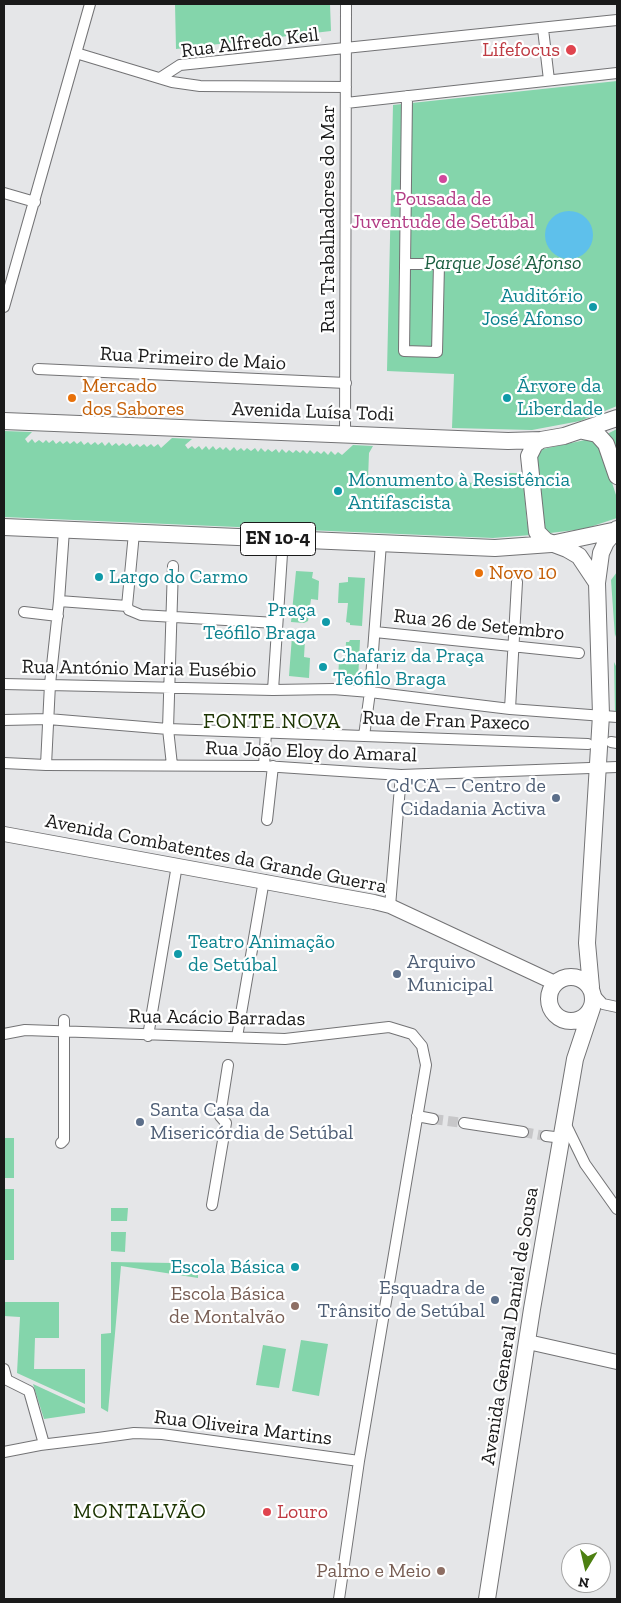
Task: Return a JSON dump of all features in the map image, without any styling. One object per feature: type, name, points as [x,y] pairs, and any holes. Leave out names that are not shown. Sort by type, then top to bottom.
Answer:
[{"type":"main road","name":"Avenida Luísa Todi","points":[[4,421],[508,441],[541,440],[583,431],[617,418]]},
{"type":"main road","points":[[583,431],[597,434],[606,444],[617,476]]},
{"type":"main road","points":[[541,440],[535,444],[529,456],[534,526],[540,537],[551,544],[567,548],[579,556],[597,583]]},
{"type":"main road","name":"EN 10-4","points":[[4,527],[495,548],[551,544],[617,531]]},
{"type":"main road","points":[[586,943],[579,961],[558,981],[548,998],[554,1014],[561,1019],[576,1021],[588,1014],[592,996],[586,943],[599,767],[609,716],[597,583],[601,553],[606,542],[617,531]]},
{"type":"main road","name":"Avenida Combatentes da Grande Guerra","points":[[4,834],[350,896],[390,906],[558,981]]},
{"type":"main road","points":[[558,981],[573,976],[580,978],[592,996]]},
{"type":"main road","name":"Avenida General Daniel de Sousa","points":[[486,1599],[575,1059],[592,996]]},
{"type":"main road","name":"Avenida General Daniel de Sousa","points":[[554,1014],[571,1036],[574,1044],[575,1059]]},
{"type":"main road","points":[[528,1342],[617,1362]]},
{"type":"street","points":[[4,307],[36,202],[90,4]]},
{"type":"street","name":"Rua Trabalhadores do Mar","points":[[346,4],[346,435]]},
{"type":"street","name":"Rua Alfredo Keil","points":[[160,78],[180,65],[617,20]]},
{"type":"street","points":[[543,29],[549,80]]},
{"type":"street","points":[[76,54],[184,84],[218,87],[346,87]]},
{"type":"street","points":[[346,103],[617,73]]},
{"type":"street","points":[[406,264],[439,264],[438,352],[404,351],[407,96]]},
{"type":"street","points":[[4,193],[36,202]]},
{"type":"street","name":"Rua Primeiro de Maio","points":[[38,369],[346,384]]},
{"type":"street","points":[[46,765],[50,684],[58,616],[64,530]]},
{"type":"street","points":[[134,533],[129,610],[141,614],[276,623]]},
{"type":"street","points":[[283,539],[273,690],[312,688],[370,692],[510,709],[609,716]]},
{"type":"street","points":[[364,736],[370,692],[381,543]]},
{"type":"street","points":[[172,765],[168,729],[173,566]]},
{"type":"street","points":[[510,709],[517,582]]},
{"type":"street","points":[[59,601],[128,606]]},
{"type":"street","points":[[24,612],[58,616]]},
{"type":"street","name":"Rua 26 de Setembro","points":[[375,632],[578,653]]},
{"type":"street","name":"Rua António Maria Eusébio","points":[[4,684],[273,690]]},
{"type":"street","name":"Rua de Fran Paxeco","points":[[4,720],[48,719],[168,729],[588,744]]},
{"type":"street","points":[[266,732],[268,766],[267,820]]},
{"type":"street","name":"Rua João Eloy do Amaral","points":[[4,763],[46,765],[268,766],[401,775],[617,767]]},
{"type":"street","points":[[390,906],[401,775]]},
{"type":"street","points":[[148,1036],[177,865]]},
{"type":"street","points":[[237,1037],[264,880]]},
{"type":"street","points":[[592,996],[603,1004],[617,1008]]},
{"type":"street","points":[[61,1143],[64,1140],[64,1020]]},
{"type":"street","points":[[4,1026],[25,1025],[25,1030]]},
{"type":"street","name":"Rua Acácio Barradas","points":[[4,1034],[25,1030],[148,1036],[285,1039],[389,1027],[412,1034],[422,1046],[426,1065],[418,1116]]},
{"type":"street","points":[[212,1206],[226,1123],[220,1116],[228,1065]]},
{"type":"street","points":[[339,1599],[359,1461],[418,1116],[433,1119]]},
{"type":"street","points":[[464,1123],[523,1132]]},
{"type":"street","points":[[546,1136],[564,1132],[617,1209]]},
{"type":"street","points":[[4,1369],[7,1380],[29,1391],[44,1444]]},
{"type":"street","name":"Rua Oliveira Martins","points":[[4,1452],[44,1444],[134,1433],[162,1434],[359,1461]]},
{"type":"green space","points":[[175,4],[330,4],[331,31],[176,49]]},
{"type":"green space","name":"Parque José Afonso","points":[[617,81],[617,406],[580,421],[532,430],[452,428],[454,374],[387,371],[393,105]]},
{"type":"green space","points":[[617,429],[617,454],[607,434]]},
{"type":"green space","points":[[4,431],[32,432],[25,439],[28,443],[32,439],[35,443],[39,440],[43,443],[46,440],[49,443],[53,440],[56,444],[60,441],[63,444],[67,441],[70,444],[74,441],[77,444],[81,441],[84,445],[88,442],[91,445],[95,442],[98,445],[102,442],[105,446],[109,442],[112,446],[116,443],[119,446],[123,443],[126,446],[130,443],[133,447],[137,444],[140,447],[144,444],[147,447],[151,444],[154,447],[158,444],[161,448],[172,438],[192,439],[185,445],[188,449],[192,446],[195,449],[199,446],[202,450],[206,446],[209,450],[213,446],[216,450],[220,447],[223,450],[226,447],[230,451],[234,447],[237,451],[241,448],[244,451],[247,448],[251,451],[255,448],[258,452],[261,448],[265,452],[268,449],[272,452],[276,449],[279,453],[282,449],[286,453],[289,450],[293,453],[296,450],[300,453],[303,450],[307,454],[310,450],[314,454],[317,451],[321,454],[324,451],[328,455],[331,451],[335,455],[338,452],[342,455],[353,445],[373,446],[369,453],[368,479],[506,484],[506,473],[517,473],[523,479],[527,523],[531,535],[493,538],[4,517]]},
{"type":"green space","points":[[592,440],[600,446],[617,498],[617,518],[584,529],[550,533],[543,528],[537,456],[543,449]]},
{"type":"green space","points":[[296,571],[313,572],[312,578],[319,581],[318,600],[311,599],[308,621],[304,623],[291,622]]},
{"type":"green space","points":[[617,572],[617,631],[615,637],[611,580]]},
{"type":"green space","points":[[348,577],[365,578],[362,626],[350,625],[350,623],[346,622],[348,603],[338,603],[339,583],[348,582]]},
{"type":"green space","points":[[292,636],[302,637],[305,640],[304,657],[310,658],[309,678],[289,676]]},
{"type":"green space","points":[[360,640],[358,681],[338,679],[339,661],[345,661],[346,642]]},
{"type":"green space","points":[[614,662],[617,668],[617,714],[615,714]]},
{"type":"green space","points":[[4,1138],[14,1138],[14,1178],[4,1178]]},
{"type":"green space","points":[[4,1189],[14,1189],[14,1260],[4,1260]]},
{"type":"green space","points":[[111,1208],[128,1208],[127,1221],[111,1221]]},
{"type":"green space","points":[[111,1232],[126,1232],[125,1252],[111,1251]]},
{"type":"green space","points":[[111,1262],[174,1263],[174,1272],[198,1271],[198,1278],[121,1266],[108,1412],[101,1408],[101,1334],[111,1333]]},
{"type":"green space","points":[[4,1302],[59,1302],[59,1338],[35,1338],[34,1369],[85,1369],[85,1404],[17,1373],[20,1317],[4,1316]]},
{"type":"green space","points":[[301,1340],[328,1344],[319,1396],[292,1391]]},
{"type":"green space","points":[[263,1345],[286,1349],[279,1388],[256,1385]]},
{"type":"green space","points":[[33,1384],[85,1408],[85,1413],[44,1419]]},
{"type":"water","points":[[564,211],[574,211],[583,215],[589,221],[592,226],[592,244],[583,255],[574,259],[564,259],[555,255],[549,249],[545,240],[545,230],[549,221],[555,215]]},
{"type":"tunnel","points":[[433,1119],[464,1123]]},
{"type":"tunnel","points":[[523,1132],[546,1136]]},
{"type":"place","name":"Lifefocus","points":[[571,50]]},
{"type":"place","name":"Pousada de Juventude de Setúbal","points":[[443,179]]},
{"type":"place","name":"Auditório José Afonso","points":[[593,307]]},
{"type":"place","name":"Mercado dos Sabores","points":[[72,398]]},
{"type":"place","name":"Árvore da Liberdade","points":[[507,398]]},
{"type":"place","name":"Monumento à Resistência Antifascista","points":[[338,491]]},
{"type":"place","name":"Novo 10","points":[[479,573]]},
{"type":"place","name":"Largo do Carmo","points":[[99,577]]},
{"type":"place","name":"Praça Teófilo Braga","points":[[326,622]]},
{"type":"place","name":"Chafariz da Praça Teófilo Braga","points":[[323,667]]},
{"type":"place","name":"Cd'CA – Centro de Cidadania Activa","points":[[556,798]]},
{"type":"place","name":"Teatro Animação de Setúbal","points":[[178,954]]},
{"type":"place","name":"Arquivo Municipal","points":[[397,974]]},
{"type":"place","name":"Santa Casa da Misericórdia de Setúbal","points":[[140,1122]]},
{"type":"place","name":"Escola Básica","points":[[295,1267]]},
{"type":"place","name":"Esquadra de Trânsito de Setúbal","points":[[495,1300]]},
{"type":"place","name":"Escola Básica de Montalvão","points":[[295,1306]]},
{"type":"place","name":"Louro","points":[[267,1512]]},
{"type":"place","name":"Palmo e Meio","points":[[441,1571]]},
{"type":"district","name":"FONTE NOVA","points":[[272,722]]},
{"type":"district","name":"MONTALVÃO","points":[[140,1512]]}]
